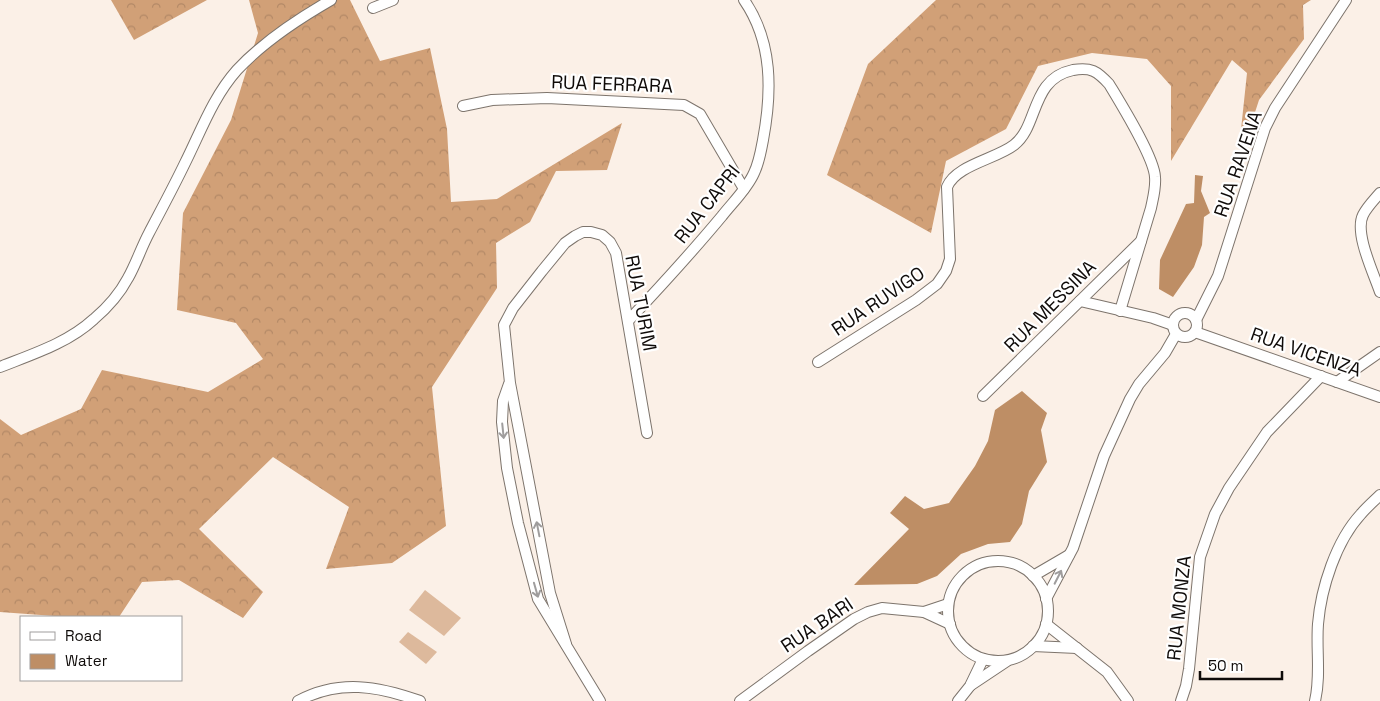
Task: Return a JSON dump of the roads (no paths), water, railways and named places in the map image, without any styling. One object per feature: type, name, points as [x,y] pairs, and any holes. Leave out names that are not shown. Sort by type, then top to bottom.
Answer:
[{"type":"street","points":[[0,366],[51,346],[76,332],[94,319],[112,301],[127,280],[205,119],[225,86],[238,70],[260,49],[306,14],[331,0]]},
{"type":"street","points":[[373,8],[393,0]]},
{"type":"street","name":"RUA CAPRI","points":[[628,321],[685,261],[744,188],[754,174],[759,162],[766,126],[769,88],[768,62],[753,16],[744,0]]},
{"type":"street","name":"RUA RAVENA","points":[[1195,323],[1209,296],[1230,243],[1265,128],[1275,108],[1346,0]]},
{"type":"street","name":"RUA RUVIGO","points":[[818,362],[916,300],[937,284],[946,272],[950,259],[948,184],[953,178],[973,166],[1016,144],[1022,137],[1042,91],[1058,76],[1069,71],[1084,68],[1092,70],[1105,80],[1150,160],[1155,176],[1155,192],[1120,311]]},
{"type":"street","name":"RUA FERRARA","points":[[463,106],[492,100],[547,98],[684,105],[700,114],[744,188]]},
{"type":"street","points":[[1380,193],[1362,217],[1360,228],[1362,241],[1380,292]]},
{"type":"street","name":"RUA TURIM","points":[[566,644],[550,593],[510,383],[504,325],[513,308],[542,270],[566,243],[583,232],[602,235],[610,242],[616,253],[647,432]]},
{"type":"street","name":"RUA MESSINA","points":[[982,396],[1142,241]]},
{"type":"street","points":[[1046,599],[1070,554],[1104,456],[1130,399],[1139,384],[1164,353],[1177,329],[1183,313],[1195,323],[1189,337],[1177,329],[1154,318],[1080,301]]},
{"type":"street","name":"RUA VICENZA","points":[[1195,323],[1220,340],[1380,397]]},
{"type":"street","points":[[1337,382],[1380,352]]},
{"type":"street","name":"RUA MONZA","points":[[1181,701],[1189,669],[1200,557],[1216,514],[1233,481],[1267,432],[1321,376]]},
{"type":"street","name":"RUA TURIM","points":[[510,383],[503,401],[502,422],[507,468],[518,523],[538,600],[600,701]]},
{"type":"street","points":[[1315,701],[1318,624],[1322,598],[1330,568],[1346,534],[1360,515],[1380,495]]},
{"type":"street","points":[[1033,576],[1070,554]]},
{"type":"street","points":[[993,562],[1008,562],[1022,567],[1042,587],[1046,599],[1048,612],[1041,636],[1022,655],[1009,659],[996,661],[983,659],[972,654],[962,646],[954,635],[950,624],[948,604],[956,584],[966,572],[979,565],[993,562]]},
{"type":"street","name":"RUA BARI","points":[[924,612],[948,604]]},
{"type":"street","name":"RUA BARI","points":[[740,701],[847,624],[868,612],[882,608],[924,612],[950,624]]},
{"type":"street","points":[[1046,624],[1107,672],[1128,701]]},
{"type":"street","points":[[1033,646],[1077,648]]},
{"type":"street","points":[[958,701],[970,686],[983,659]]},
{"type":"street","points":[[970,686],[1009,659]]},
{"type":"street","points":[[298,701],[325,690],[343,686],[392,691],[420,701]]},
{"type":"water","points":[[1195,175],[1203,176],[1201,191],[1210,213],[1204,217],[1202,245],[1194,267],[1173,297],[1159,289],[1160,260],[1186,204],[1194,203]]},
{"type":"water","points":[[1022,391],[1047,413],[1041,430],[1047,462],[1029,491],[1022,524],[1010,542],[988,544],[961,554],[937,576],[917,584],[854,585],[909,529],[890,513],[905,496],[924,509],[949,503],[975,466],[988,441],[995,410]]}]
